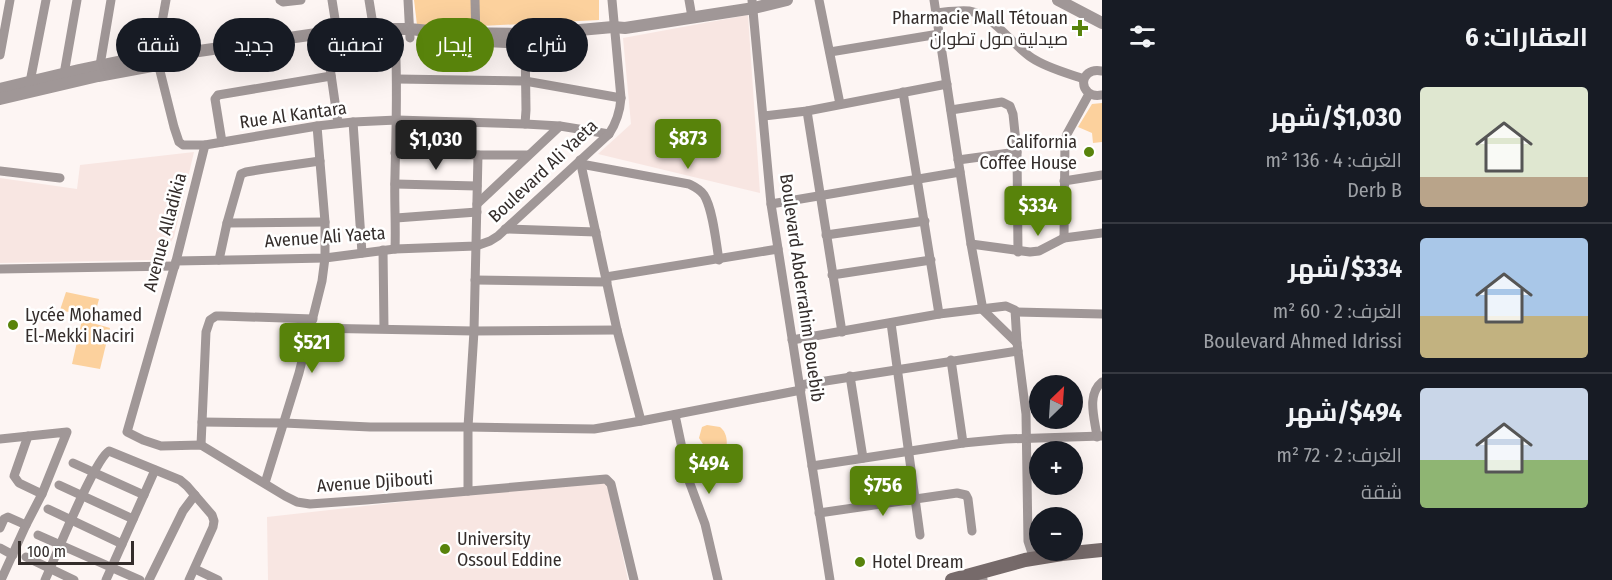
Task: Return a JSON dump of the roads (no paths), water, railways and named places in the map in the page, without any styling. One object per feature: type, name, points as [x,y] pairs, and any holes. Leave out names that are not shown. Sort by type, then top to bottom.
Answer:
[{"type":"main road","points":[[952,580],[1027,560],[1102,550]]},
{"type":"main road","points":[[981,580],[1043,564],[1102,558]]},
{"type":"street","points":[[0,55],[10,0]]},
{"type":"street","points":[[30,82],[46,0]]},
{"type":"street","points":[[64,74],[76,0]]},
{"type":"street","points":[[99,71],[111,0]]},
{"type":"street","points":[[163,18],[166,0]]},
{"type":"street","points":[[280,0],[283,2],[301,0]]},
{"type":"street","points":[[332,0],[332,18]]},
{"type":"street","points":[[369,0],[372,18]]},
{"type":"street","points":[[408,0],[410,34]]},
{"type":"street","points":[[475,0],[476,18]]},
{"type":"street","name":"Boulevard Ali Yaeta","points":[[476,246],[490,241],[505,229],[581,162],[609,134],[617,122],[621,98],[618,30],[612,0]]},
{"type":"street","points":[[688,0],[692,17]]},
{"type":"street","points":[[588,33],[618,30],[753,4],[788,0]]},
{"type":"street","points":[[819,0],[840,104]]},
{"type":"street","points":[[934,0],[983,310],[1018,347]]},
{"type":"street","points":[[1058,0],[1102,23]]},
{"type":"street","name":"Boulevard Abderrahim Bouebib","points":[[753,4],[771,204],[830,580]]},
{"type":"street","points":[[936,13],[968,11],[978,14],[1038,62],[1084,79]]},
{"type":"street","points":[[404,34],[416,34]]},
{"type":"street","points":[[404,35],[410,34]]},
{"type":"street","points":[[830,52],[939,34]]},
{"type":"street","points":[[201,54],[307,40]]},
{"type":"street","points":[[0,99],[116,68]]},
{"type":"street","points":[[1102,70],[1092,70],[1084,79],[1084,87],[1089,94],[1102,95]]},
{"type":"street","points":[[0,90],[64,74],[99,71]]},
{"type":"street","name":"Rue Al Kantara","points":[[160,72],[174,126],[182,145],[189,146],[338,123],[397,120],[561,126],[609,134]]},
{"type":"street","points":[[331,72],[338,123]]},
{"type":"street","points":[[395,249],[397,72]]},
{"type":"street","points":[[525,72],[525,124]]},
{"type":"street","points":[[222,142],[215,99],[218,94],[331,76]]},
{"type":"street","points":[[397,79],[525,81],[621,98]]},
{"type":"street","points":[[764,116],[807,111],[947,84]]},
{"type":"street","points":[[903,92],[939,314]]},
{"type":"street","points":[[1064,238],[1065,140],[1089,94]]},
{"type":"street","points":[[951,110],[1002,102],[1007,103],[1013,114],[1017,152],[1018,252]]},
{"type":"street","points":[[807,111],[842,332]]},
{"type":"street","points":[[353,122],[362,253]]},
{"type":"street","points":[[266,483],[322,281],[325,258],[325,222],[317,126]]},
{"type":"street","points":[[396,218],[477,208],[528,155],[561,126]]},
{"type":"street","name":"Avenue Alladikia","points":[[201,445],[161,446],[127,432],[176,263],[205,145]]},
{"type":"street","points":[[958,159],[1017,152]]},
{"type":"street","points":[[395,153],[528,155]]},
{"type":"street","points":[[468,491],[468,427],[474,331],[478,155]]},
{"type":"street","points":[[219,260],[241,174],[320,161]]},
{"type":"street","points":[[641,421],[616,330],[581,162],[689,184],[699,189],[705,195],[709,206],[719,260]]},
{"type":"street","points":[[0,171],[60,178]]},
{"type":"street","points":[[771,204],[960,172]]},
{"type":"street","points":[[1064,182],[1102,175]]},
{"type":"street","points":[[394,184],[477,186]]},
{"type":"street","points":[[826,235],[925,221]]},
{"type":"street","points":[[227,223],[325,222]]},
{"type":"street","points":[[505,229],[596,232]]},
{"type":"street","points":[[971,244],[1018,252],[1039,251],[1064,238],[1102,232]]},
{"type":"street","name":"Avenue Ali Yaeta","points":[[0,269],[325,258],[395,249],[476,246]]},
{"type":"street","points":[[475,280],[607,280],[778,249]]},
{"type":"street","points":[[384,250],[384,328]]},
{"type":"street","points":[[832,275],[931,260]]},
{"type":"street","points":[[792,340],[939,314],[1012,307],[1017,312],[1018,347],[1025,395],[1027,560]]},
{"type":"street","points":[[1017,312],[1102,314]]},
{"type":"street","points":[[201,445],[206,332],[211,319],[221,316],[384,328],[474,331],[616,330]]},
{"type":"street","points":[[891,323],[920,535]]},
{"type":"street","points":[[202,422],[370,427],[594,429],[675,415],[850,376],[1018,347]]},
{"type":"street","points":[[951,360],[963,443]]},
{"type":"street","points":[[850,376],[863,458]]},
{"type":"street","points":[[812,466],[963,443],[1099,437],[1092,397],[1094,390],[1102,382]]},
{"type":"street","points":[[675,415],[689,481],[705,524],[718,580]]},
{"type":"street","points":[[0,439],[67,432],[42,494],[1,580]]},
{"type":"street","points":[[28,436],[14,476],[19,483],[42,494]]},
{"type":"street","name":"Avenue Djibouti","points":[[201,445],[297,502],[310,504],[606,479],[611,484],[634,580]]},
{"type":"street","points":[[45,580],[82,495],[103,456],[109,451],[180,480],[212,515],[213,527],[189,580]]},
{"type":"street","points":[[73,463],[144,495]]},
{"type":"street","points":[[106,580],[155,470]]},
{"type":"street","points":[[59,485],[133,519]]},
{"type":"street","points":[[819,513],[962,493],[968,499],[972,531]]},
{"type":"street","points":[[149,580],[183,511],[195,495]]},
{"type":"street","points":[[48,509],[122,544]]},
{"type":"street","points":[[0,528],[4,519],[8,517],[26,525]]},
{"type":"street","points":[[38,535],[140,580]]},
{"type":"street","points":[[0,548],[13,555]]},
{"type":"street","points":[[26,557],[74,580]]},
{"type":"street","points":[[195,568],[218,580]]},
{"type":"place","name":"Pharmacie Mall Tétouan صيدلية مول تطوان","points":[[1080,28]]},
{"type":"place","name":"California Coffee House","points":[[1089,152]]},
{"type":"place","name":"Lycée Mohamed El-Mekki Naciri","points":[[13,325]]},
{"type":"place","name":"University Ossoul Eddine","points":[[445,549]]},
{"type":"place","name":"Hotel Dream","points":[[860,562]]}]
